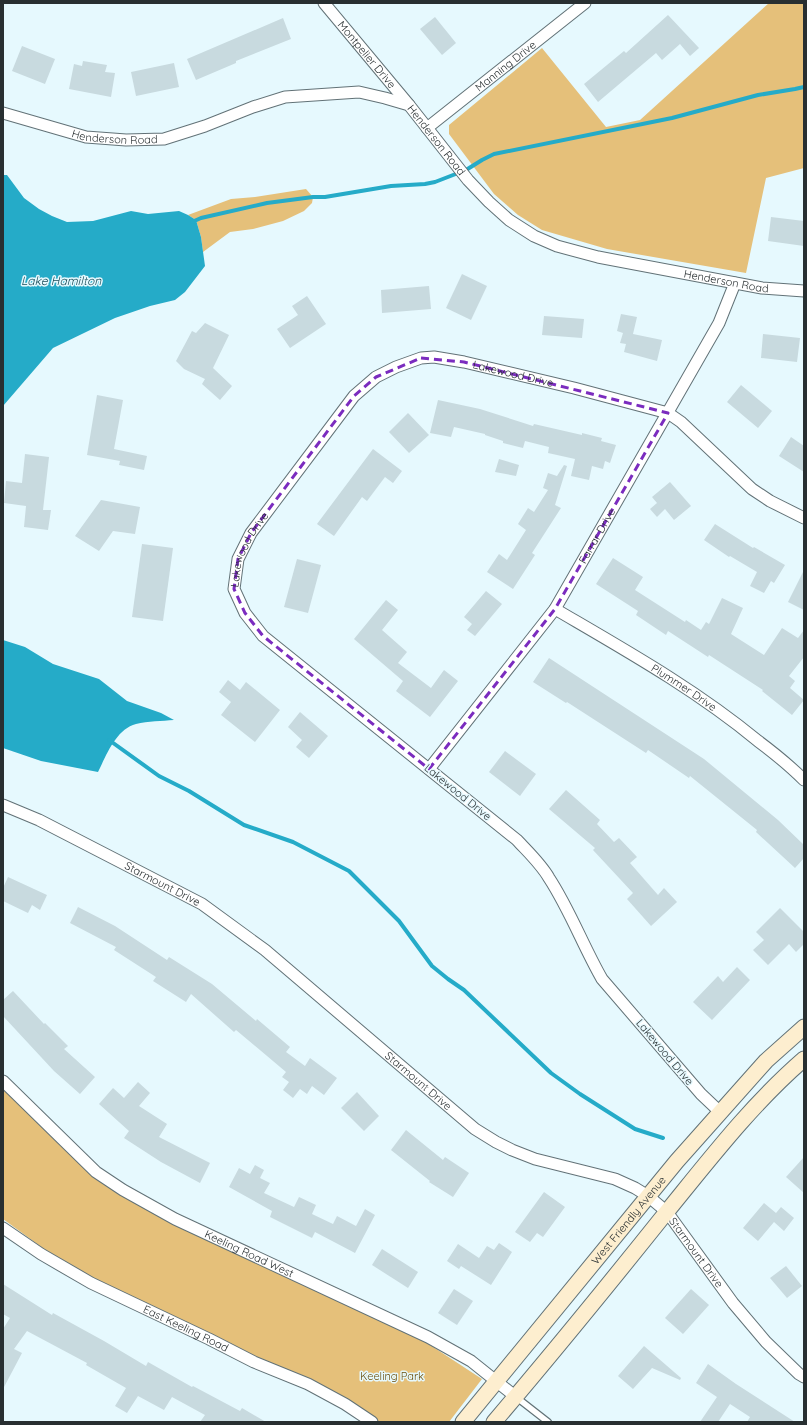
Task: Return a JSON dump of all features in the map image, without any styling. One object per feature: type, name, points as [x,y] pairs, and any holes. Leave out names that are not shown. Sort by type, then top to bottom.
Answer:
[{"type":"main road","name":"West Friendly Avenue","points":[[463,1422],[677,1161],[766,1061],[804,1027]]},
{"type":"main road","points":[[494,1422],[736,1127],[784,1077],[804,1059]]},
{"type":"street","name":"Montpelier Drive","points":[[324,3],[409,105]]},
{"type":"street","name":"Manning Drive","points":[[427,128],[584,3]]},
{"type":"street","name":"Henderson Road","points":[[3,114],[86,137],[126,140],[164,139],[285,97],[359,92],[409,105],[468,180],[488,202],[509,220],[534,236],[557,246],[598,257],[735,284],[804,292]]},
{"type":"street","name":"Farrar Drive","points":[[429,769],[555,610],[719,323],[735,284]]},
{"type":"street","name":"Lakewood Drive","points":[[720,1112],[701,1094],[602,978],[590,958],[548,876],[517,840],[263,636],[245,613],[234,589],[238,559],[251,533],[354,396],[376,377],[396,367],[421,358],[434,357],[464,362],[574,388],[668,413],[681,422],[752,489],[770,501],[804,518]]},
{"type":"street","name":"Plummer Drive","points":[[555,610],[662,671],[729,716],[804,780]]},
{"type":"street","name":"Starmount Drive","points":[[3,805],[39,820],[202,904],[265,950],[475,1129],[496,1142],[536,1159],[615,1179],[648,1196],[667,1212],[733,1303],[766,1342],[804,1378]]},
{"type":"street","name":"Keeling Road West","points":[[3,1081],[96,1172],[123,1190],[175,1219],[428,1337],[471,1361],[516,1397]]},
{"type":"street","name":"East Keeling Road","points":[[3,1228],[41,1254],[91,1283],[254,1362],[308,1384],[345,1404],[372,1422]]},
{"type":"lane","points":[[516,1397],[548,1422]]},
{"type":"highlighted area","points":[[421,358],[464,362],[668,413],[555,609],[429,769],[263,636],[245,613],[234,589],[238,559],[251,533],[354,396],[376,377]]},
{"type":"green space","points":[[769,3],[804,3],[804,168],[766,178],[746,273],[607,249],[542,230],[518,215],[494,194],[449,134],[449,125],[542,48],[606,127],[640,120]]},
{"type":"green space","points":[[306,189],[313,197],[312,203],[304,211],[283,221],[253,229],[230,232],[203,252],[201,237],[196,220],[188,215],[231,199]]},
{"type":"green space","name":"Keeling Park","points":[[3,1086],[96,1179],[171,1223],[424,1341],[482,1379],[449,1422],[380,1422],[319,1384],[253,1356],[92,1277],[44,1249],[3,1219]]},
{"type":"water","name":"Lake Hamilton","points":[[3,175],[7,175],[24,198],[39,209],[67,222],[93,221],[131,211],[148,214],[179,211],[188,215],[196,220],[201,237],[205,266],[185,292],[175,300],[150,306],[115,318],[53,348],[3,406]]},
{"type":"water","points":[[3,640],[25,647],[53,664],[99,679],[127,701],[161,713],[174,720],[145,722],[136,724],[123,731],[112,744],[98,772],[41,761],[3,748]]},
{"type":"building","points":[[668,15],[699,48],[690,56],[680,44],[662,60],[656,53],[598,102],[584,84],[624,51],[626,53]]},
{"type":"building","points":[[435,17],[456,43],[442,55],[420,29]]},
{"type":"building","points":[[283,18],[291,39],[236,61],[236,63],[196,80],[187,59]]},
{"type":"building","points":[[22,46],[55,59],[45,84],[12,71]]},
{"type":"building","points":[[83,61],[107,65],[105,72],[115,73],[111,97],[69,89],[74,64],[82,66]]},
{"type":"building","points":[[174,63],[179,87],[136,96],[131,72]]},
{"type":"building","points":[[771,217],[804,221],[804,246],[768,241]]},
{"type":"building","points":[[462,274],[487,286],[471,320],[446,308]]},
{"type":"building","points":[[429,286],[431,309],[382,313],[381,290]]},
{"type":"building","points":[[307,296],[326,324],[290,348],[277,329],[298,315],[292,306]]},
{"type":"building","points":[[621,314],[637,317],[633,334],[662,340],[657,361],[624,352],[626,344],[620,343],[623,333],[617,331]]},
{"type":"building","points":[[544,316],[584,319],[582,338],[542,335]]},
{"type":"building","points":[[205,323],[229,335],[213,368],[232,386],[220,400],[202,384],[205,379],[184,369],[176,361],[192,331],[196,333]]},
{"type":"building","points":[[763,334],[800,338],[797,362],[761,358]]},
{"type":"building","points":[[741,385],[772,411],[758,428],[727,402]]},
{"type":"building","points":[[97,395],[123,400],[114,449],[147,456],[144,470],[119,465],[120,461],[87,455]]},
{"type":"building","points":[[438,400],[480,409],[533,426],[534,424],[602,438],[601,441],[616,445],[610,463],[605,461],[603,469],[592,466],[589,480],[571,476],[575,459],[548,453],[549,447],[525,441],[523,448],[503,443],[503,441],[485,434],[454,427],[451,437],[430,433]]},
{"type":"building","points":[[408,413],[429,435],[409,453],[389,432]]},
{"type":"building","points":[[791,437],[804,446],[804,472],[779,456]]},
{"type":"building","points":[[373,449],[402,471],[393,483],[385,477],[367,501],[362,497],[334,536],[317,524]]},
{"type":"building","points":[[25,454],[49,457],[43,510],[51,510],[48,530],[24,527],[26,506],[4,503],[6,481],[22,483]]},
{"type":"building","points":[[499,459],[519,465],[516,476],[495,472]]},
{"type":"building","points":[[564,465],[567,466],[555,505],[561,508],[532,553],[535,555],[513,589],[487,572],[499,554],[507,560],[526,530],[518,524],[528,508],[534,512],[548,490],[543,488],[548,473],[557,476]]},
{"type":"building","points":[[670,482],[691,506],[674,520],[665,509],[657,517],[650,509],[657,503],[652,497]]},
{"type":"building","points":[[101,500],[140,507],[135,534],[113,531],[99,551],[75,536]]},
{"type":"building","points":[[715,524],[753,548],[754,547],[785,565],[774,583],[771,581],[764,593],[750,586],[757,572],[730,556],[729,557],[704,540]]},
{"type":"building","points":[[142,544],[173,548],[163,621],[132,617]]},
{"type":"building","points":[[613,558],[643,577],[635,590],[685,622],[686,620],[701,630],[706,622],[709,624],[722,598],[743,608],[731,634],[764,655],[782,628],[798,638],[804,630],[804,657],[789,676],[795,681],[790,688],[804,700],[792,715],[762,691],[763,690],[709,655],[708,657],[668,631],[666,635],[636,615],[638,611],[596,584]]},
{"type":"building","points":[[297,559],[321,565],[308,613],[284,607]]},
{"type":"building","points":[[804,570],[804,610],[788,602]]},
{"type":"building","points":[[486,591],[502,604],[475,636],[467,630],[472,624],[464,617]]},
{"type":"building","points":[[386,600],[398,610],[382,630],[407,652],[398,663],[431,688],[444,670],[458,681],[430,717],[396,691],[403,681],[354,639]]},
{"type":"building","points":[[549,658],[704,759],[778,820],[804,845],[804,858],[795,868],[756,832],[757,830],[690,776],[689,778],[648,750],[646,753],[533,682]]},
{"type":"building","points":[[228,680],[240,690],[246,682],[280,710],[255,742],[221,715],[231,702],[219,692]]},
{"type":"building","points":[[300,712],[328,736],[309,758],[296,747],[302,740],[288,727]]},
{"type":"building","points":[[505,751],[536,774],[520,796],[489,772]]},
{"type":"building","points":[[566,790],[600,820],[597,824],[614,842],[619,838],[637,857],[630,863],[658,895],[664,888],[677,902],[651,926],[627,899],[633,893],[593,850],[595,848],[549,809]]},
{"type":"building","points":[[8,877],[47,895],[40,910],[32,905],[28,913],[3,901],[3,888]]},
{"type":"building","points":[[78,907],[115,926],[167,960],[169,957],[212,984],[290,1047],[286,1052],[305,1066],[310,1058],[337,1078],[324,1095],[312,1086],[307,1094],[300,1089],[293,1098],[283,1090],[289,1082],[282,1077],[286,1072],[236,1030],[234,1032],[191,994],[186,1002],[153,981],[156,977],[114,950],[116,947],[70,923]]},
{"type":"building","points":[[780,908],[804,932],[804,944],[796,952],[789,944],[768,965],[753,950],[764,940],[756,932]]},
{"type":"building","points":[[737,967],[750,980],[712,1020],[693,1002],[718,976],[723,982]]},
{"type":"building","points":[[13,991],[44,1024],[45,1023],[68,1046],[64,1049],[95,1077],[80,1094],[54,1071],[3,1016],[3,1000]]},
{"type":"building","points":[[138,1082],[150,1093],[139,1106],[167,1124],[159,1137],[210,1163],[200,1183],[161,1162],[124,1138],[129,1131],[99,1104],[113,1088],[124,1098]]},
{"type":"building","points":[[357,1092],[379,1116],[364,1131],[341,1108]]},
{"type":"building","points":[[406,1130],[443,1160],[445,1157],[469,1173],[453,1197],[429,1182],[430,1181],[391,1150]]},
{"type":"building","points":[[804,1157],[804,1193],[786,1177]]},
{"type":"building","points":[[255,1165],[264,1170],[260,1178],[270,1183],[264,1193],[294,1207],[299,1197],[316,1205],[312,1214],[333,1224],[337,1216],[356,1226],[365,1209],[375,1215],[355,1253],[315,1232],[312,1238],[270,1217],[272,1211],[229,1187],[239,1168],[250,1174]]},
{"type":"building","points":[[544,1192],[565,1207],[543,1237],[537,1233],[530,1242],[515,1232]]},
{"type":"building","points":[[764,1203],[776,1213],[781,1207],[794,1218],[784,1231],[774,1222],[758,1241],[743,1228]]},
{"type":"building","points":[[499,1243],[512,1252],[491,1285],[461,1266],[459,1269],[447,1261],[458,1244],[479,1258],[487,1246],[494,1250]]},
{"type":"building","points":[[382,1249],[418,1272],[408,1288],[372,1265]]},
{"type":"building","points":[[786,1266],[802,1286],[787,1298],[770,1278]]},
{"type":"building","points":[[3,1284],[52,1315],[53,1313],[146,1366],[148,1362],[192,1387],[193,1386],[240,1411],[242,1408],[266,1422],[200,1422],[205,1415],[172,1397],[164,1410],[138,1396],[127,1413],[115,1406],[126,1388],[86,1365],[87,1363],[27,1331],[14,1349],[22,1353],[3,1389],[3,1329],[10,1318],[3,1314]]},
{"type":"building","points":[[454,1289],[473,1301],[457,1325],[438,1313]]},
{"type":"building","points":[[691,1289],[709,1305],[683,1334],[665,1318]]},
{"type":"building","points":[[644,1346],[681,1378],[680,1380],[652,1368],[633,1389],[618,1376]]},
{"type":"building","points":[[708,1364],[795,1422],[747,1422],[750,1417],[730,1404],[718,1422],[700,1422],[717,1397],[696,1383]]},
{"type":"waterway","points":[[192,222],[201,218],[267,203],[313,197],[325,197],[391,186],[435,182],[466,170],[494,154],[672,118],[758,95],[804,87]]},
{"type":"waterway","points":[[109,740],[159,776],[189,791],[244,825],[293,842],[349,871],[399,921],[432,966],[464,990],[551,1073],[580,1094],[635,1129],[663,1138]]}]
